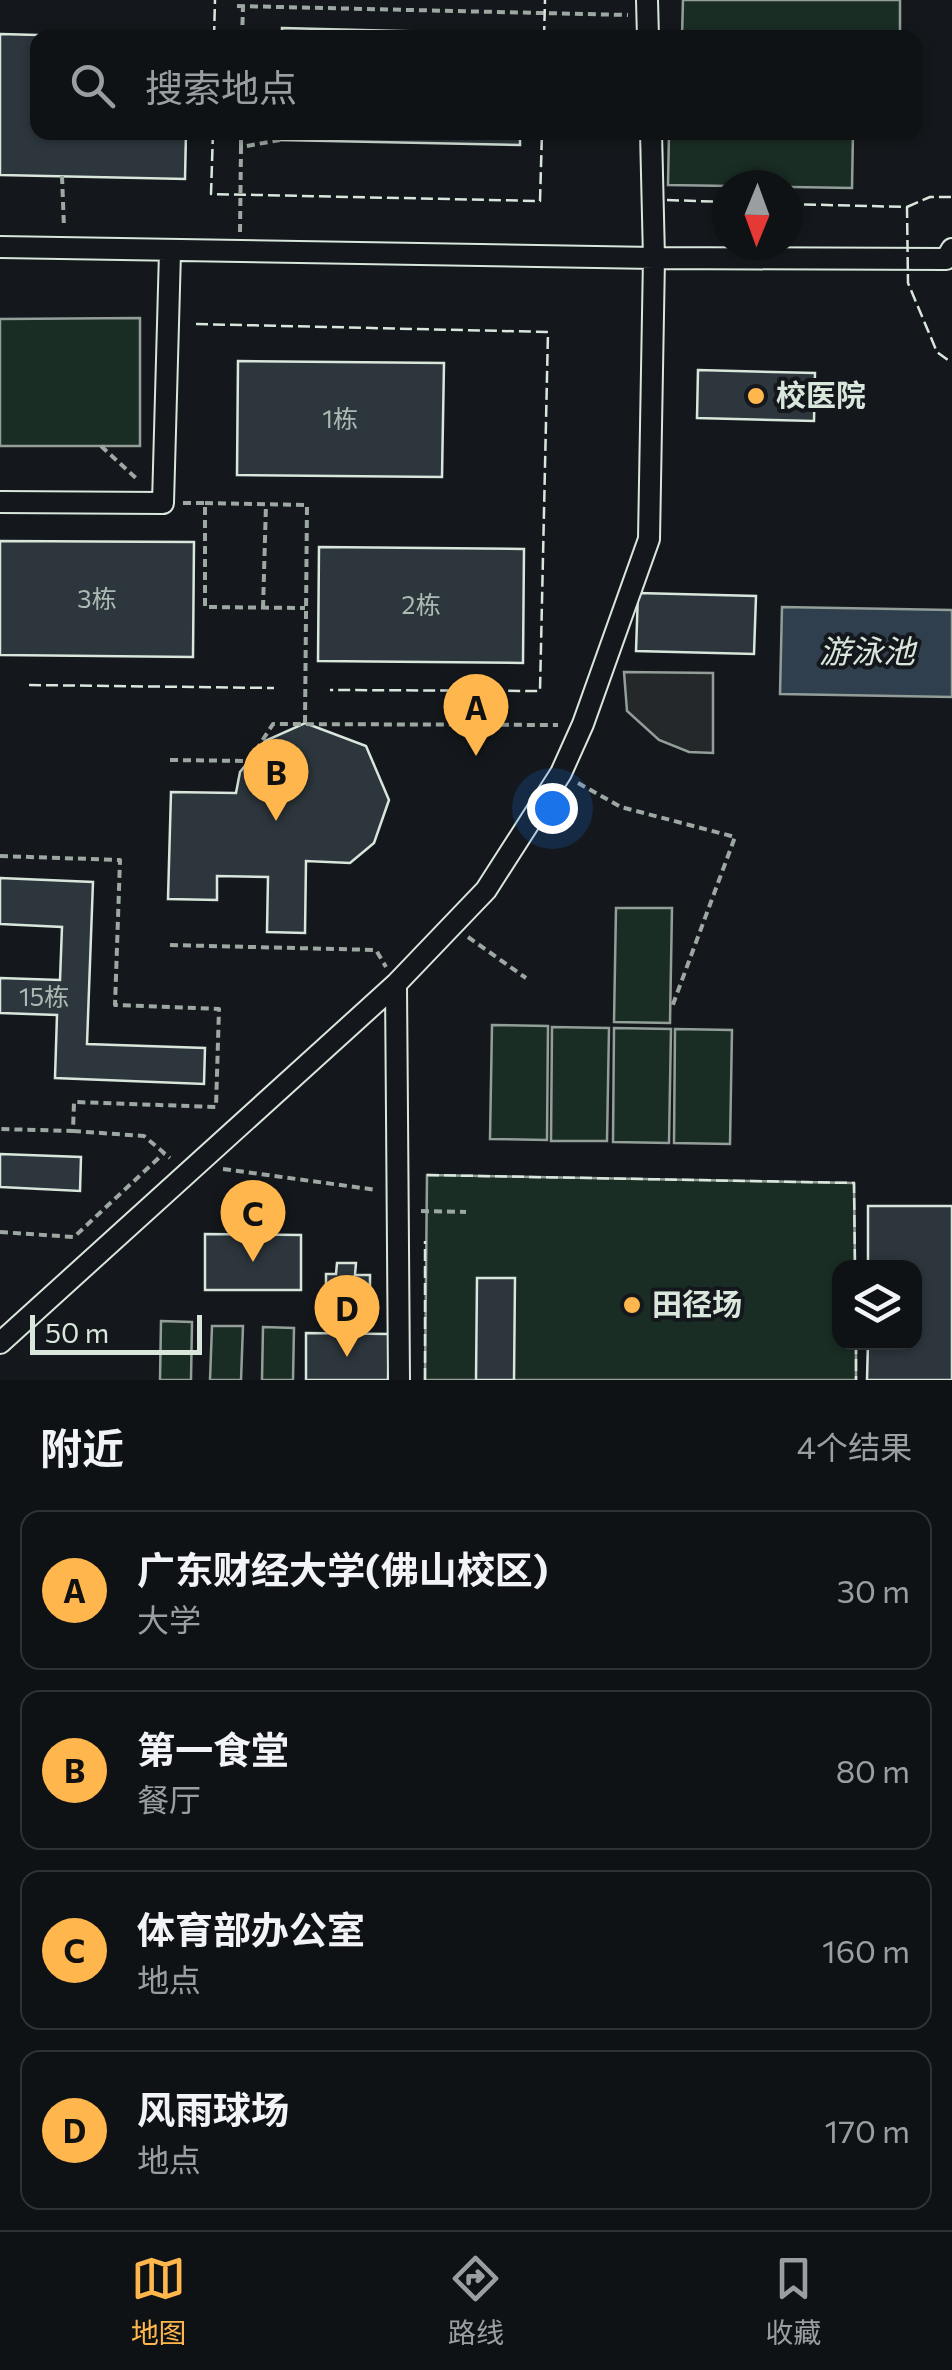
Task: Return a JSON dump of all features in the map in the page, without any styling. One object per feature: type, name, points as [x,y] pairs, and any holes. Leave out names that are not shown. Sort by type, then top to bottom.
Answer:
[{"type":"street","points":[[0,1343],[396,984],[486,890],[561,773],[583,724],[650,539],[654,258],[651,140]]},
{"type":"street","points":[[0,247],[946,259],[952,250]]},
{"type":"street","points":[[0,502],[163,503],[170,252]]},
{"type":"street","points":[[396,984],[399,1380]]},
{"type":"path","points":[[242,30],[240,6],[648,8]]},
{"type":"path","points":[[239,251],[241,140]]},
{"type":"path","points":[[241,147],[280,140]]},
{"type":"path","points":[[62,176],[64,248]]},
{"type":"path","points":[[101,446],[163,503],[307,505],[305,724]]},
{"type":"path","points":[[205,503],[205,607],[304,608]]},
{"type":"path","points":[[263,608],[266,504]]},
{"type":"path","points":[[170,760],[248,762],[273,724],[583,724]]},
{"type":"path","points":[[561,773],[621,807],[735,838],[672,1007]]},
{"type":"path","points":[[0,856],[120,860],[115,1005],[219,1009],[216,1107],[74,1102],[74,1131]]},
{"type":"path","points":[[452,926],[526,978]]},
{"type":"path","points":[[170,945],[376,950],[396,984]]},
{"type":"path","points":[[0,1129],[144,1136],[192,1169],[466,1212]]},
{"type":"path","points":[[0,1232],[74,1237],[164,1152]]},
{"type":"green space","points":[[683,0],[900,0],[900,30],[682,30]]},
{"type":"green space","points":[[669,140],[853,140],[852,188],[802,187],[802,170],[712,170],[712,186],[668,185]]},
{"type":"green space","points":[[140,318],[140,446],[0,446],[0,319]]},
{"type":"green space","points":[[616,908],[672,908],[670,1023],[614,1022]]},
{"type":"green space","points":[[492,1025],[548,1026],[547,1140],[490,1139]]},
{"type":"green space","points":[[552,1027],[609,1028],[607,1141],[551,1141]]},
{"type":"green space","points":[[614,1028],[671,1029],[669,1143],[613,1142]]},
{"type":"green space","points":[[675,1029],[732,1030],[730,1144],[674,1143]]},
{"type":"green space","name":"田径场","points":[[427,1175],[854,1183],[855,1260],[832,1260],[832,1350],[856,1350],[856,1380],[425,1380]]},
{"type":"green space","points":[[161,1321],[192,1322],[191,1380],[160,1380]]},
{"type":"green space","points":[[212,1326],[243,1326],[241,1380],[210,1380]]},
{"type":"green space","points":[[263,1327],[294,1328],[293,1380],[262,1380]]},
{"type":"shaded area","points":[[624,672],[713,673],[713,753],[689,752],[659,740],[627,711]]},
{"type":"water","name":"游泳池","points":[[782,607],[952,610],[952,697],[780,694]]},
{"type":"building","points":[[282,28],[362,30],[282,30]]},
{"type":"building","points":[[0,34],[30,35],[30,140],[186,140],[185,179],[0,175]]},
{"type":"building","points":[[280,140],[520,140],[520,145]]},
{"type":"building","points":[[238,361],[444,363],[442,477],[237,475]]},
{"type":"building","name":"校医院","points":[[698,370],[815,373],[814,421],[697,418]]},
{"type":"building","points":[[0,541],[194,542],[193,657],[0,655]]},
{"type":"building","points":[[319,547],[524,549],[523,663],[318,661]]},
{"type":"building","points":[[638,593],[756,596],[754,654],[636,651]]},
{"type":"building","points":[[305,723],[366,746],[389,800],[374,843],[350,863],[306,861],[305,933],[267,932],[268,877],[217,876],[217,900],[168,899],[171,792],[236,793],[240,772],[265,741]]},
{"type":"building","points":[[0,878],[93,882],[87,1044],[205,1048],[204,1084],[55,1078],[57,1015],[0,1013],[0,978],[60,980],[62,927],[0,924]]},
{"type":"building","points":[[0,1154],[81,1157],[80,1191],[0,1187]]},
{"type":"building","points":[[868,1206],[952,1206],[952,1380],[867,1380],[868,1350],[922,1350],[922,1260],[868,1260]]},
{"type":"building","points":[[205,1234],[301,1235],[301,1290],[205,1290]]},
{"type":"building","points":[[337,1263],[356,1263],[355,1275],[370,1275],[370,1292],[326,1291],[326,1274],[336,1274]]},
{"type":"building","points":[[477,1278],[515,1278],[514,1380],[476,1380]]},
{"type":"building","points":[[306,1333],[389,1334],[388,1380],[306,1380]]},
{"type":"fence","points":[[214,30],[215,0]]},
{"type":"fence","points":[[544,30],[545,0]]},
{"type":"fence","points":[[213,140],[211,194],[540,201],[542,140]]},
{"type":"fence","points":[[907,207],[930,197],[952,197]]},
{"type":"fence","points":[[667,200],[712,202]]},
{"type":"fence","points":[[802,204],[907,207],[908,283],[937,352],[948,360]]},
{"type":"fence","points":[[196,324],[548,332],[540,691],[330,690]]},
{"type":"fence","points":[[29,685],[274,688]]},
{"type":"fence","points":[[427,1175],[854,1183],[855,1260]]},
{"type":"fence","points":[[425,1241],[425,1380]]},
{"type":"fence","points":[[856,1350],[856,1380]]},
{"type":"place","name":"校医院","points":[[756,396]]},
{"type":"place","name":"广东财经大学(佛山校区)","points":[[476,756]]},
{"type":"place","name":"第一食堂","points":[[276,821]]},
{"type":"place","name":"体育部办公室","points":[[253,1262]]},
{"type":"place","name":"田径场","points":[[632,1305]]},
{"type":"place","name":"风雨球场","points":[[347,1357]]}]
